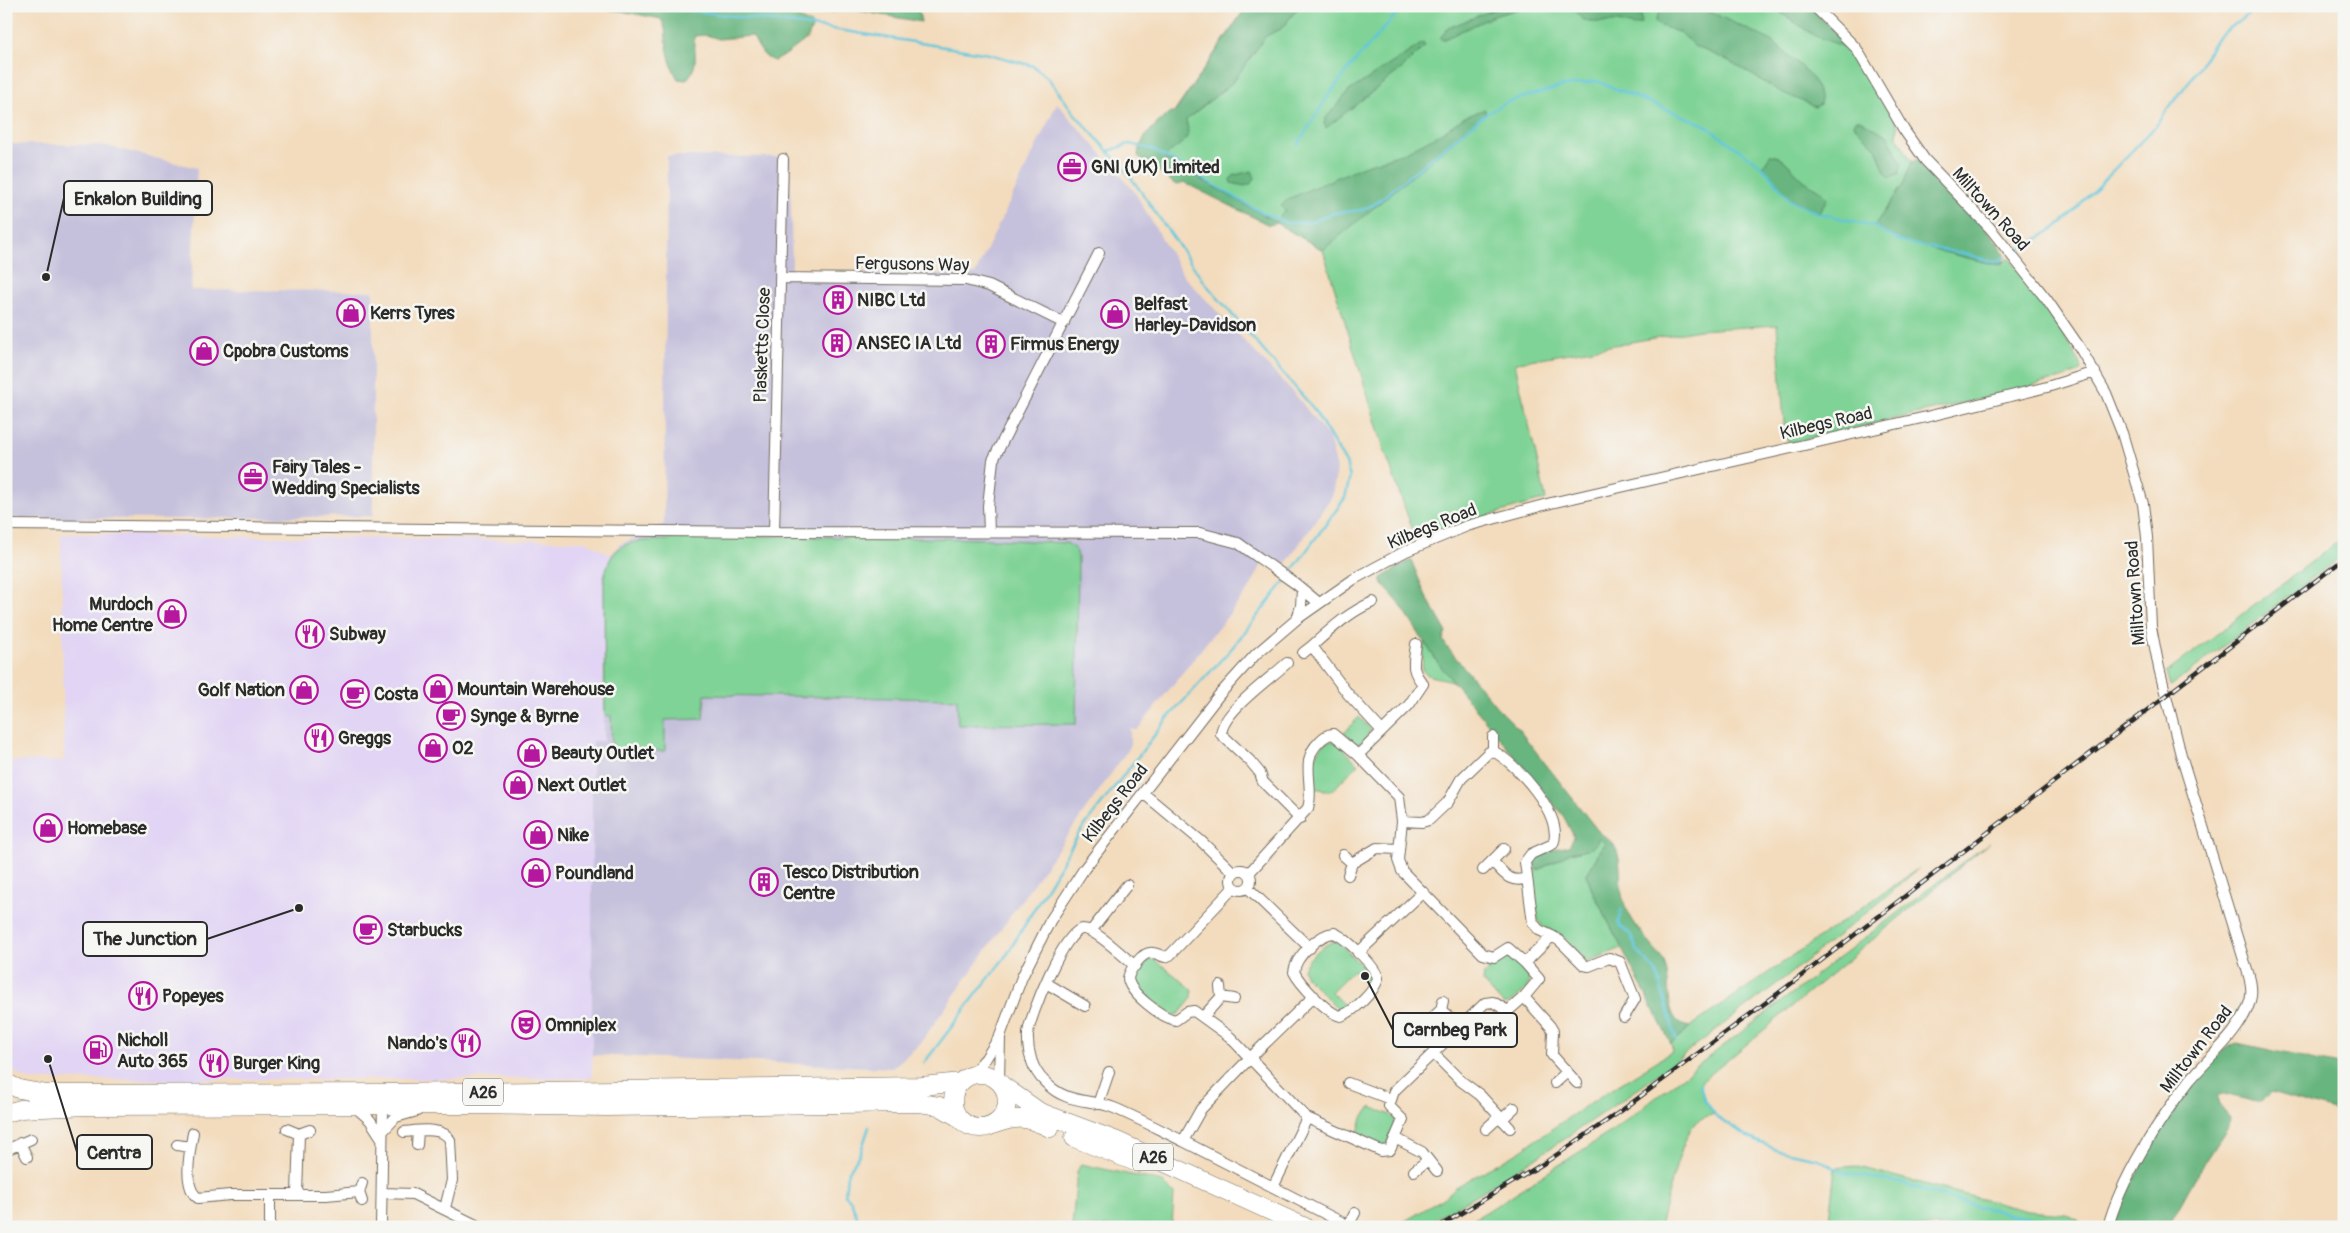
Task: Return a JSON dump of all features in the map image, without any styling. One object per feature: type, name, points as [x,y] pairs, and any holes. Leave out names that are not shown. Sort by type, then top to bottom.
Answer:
[{"type":"highway","name":"A26","points":[[6,1082],[20,1088],[48,1094],[383,1099],[922,1086],[966,1079],[982,1074],[1001,1083],[1040,1112],[1117,1141],[1305,1227]]},
{"type":"highway","points":[[958,1117],[953,1098],[956,1089],[966,1079]]},
{"type":"highway","points":[[995,1124],[1006,1111],[1007,1094],[1001,1083]]},
{"type":"highway","name":"A26","points":[[6,1114],[21,1109],[88,1106],[353,1106],[383,1099],[437,1106],[606,1107],[920,1103],[939,1106],[969,1126],[976,1128],[1011,1118],[1022,1118],[1037,1122],[1068,1136],[1305,1227]]},
{"type":"street","name":"Milltown Road","points":[[1814,6],[1856,48],[1904,130],[1925,160],[1990,228],[2012,254],[2064,324],[2095,372],[2122,433],[2143,504],[2148,537],[2151,627],[2159,668],[2181,755],[2252,990],[2248,1007],[2240,1022],[2190,1081],[2144,1148],[2123,1187],[2111,1214],[2108,1227]]},
{"type":"street","name":"Plasketts Close","points":[[774,532],[783,159]]},
{"type":"street","points":[[989,532],[989,487],[993,460],[1099,253]]},
{"type":"street","name":"Fergusons Way","points":[[780,278],[966,280],[989,286],[1064,323]]},
{"type":"street","name":"Kilbegs Road","points":[[966,1079],[986,1058],[1000,1036],[1022,977],[1050,921],[1084,869],[1219,695],[1256,654],[1297,619],[1354,579],[1406,551],[1467,526],[1551,503],[1969,407],[2095,372]]},
{"type":"street","points":[[6,525],[774,532],[1200,532],[1238,543],[1280,572],[1319,603]]},
{"type":"street","points":[[1297,619],[1301,606],[1299,587]]},
{"type":"street","points":[[1303,653],[1345,617],[1373,602]]},
{"type":"street","points":[[1358,755],[1409,705],[1427,684],[1414,674],[1416,644]]},
{"type":"street","points":[[1312,646],[1353,700],[1382,731]]},
{"type":"street","points":[[1287,664],[1257,688],[1239,706],[1222,729],[1221,734],[1257,768],[1263,782],[1300,819]]},
{"type":"street","points":[[1234,887],[1170,955],[1165,957],[1150,953],[1135,966],[1128,978],[1131,988],[1164,1016],[1176,1020],[1193,1010],[1203,1016],[1230,1036],[1308,1118],[1384,1152],[1390,1150],[1403,1120],[1390,1108],[1390,1099],[1394,1091],[1487,1002],[1493,1002],[1508,1011],[1524,997],[1539,979],[1508,948],[1494,958],[1486,956],[1402,871],[1398,860],[1402,821],[1399,797],[1358,755],[1333,734],[1329,734],[1316,744],[1310,753],[1308,765],[1310,804],[1300,819],[1249,873]]},
{"type":"street","points":[[1493,751],[1494,737]]},
{"type":"street","points":[[1402,821],[1422,822],[1429,820],[1448,802],[1462,779],[1488,752],[1493,751]]},
{"type":"street","points":[[1493,751],[1534,788],[1550,814],[1554,831],[1555,839],[1553,844],[1527,858],[1525,868],[1530,889],[1530,915],[1533,922],[1539,930],[1560,941],[1584,965],[1589,966],[1609,958],[1620,962],[1635,999],[1624,1017]]},
{"type":"street","points":[[1143,793],[1201,841],[1234,873]]},
{"type":"street","points":[[1348,875],[1352,863],[1377,848],[1398,849]]},
{"type":"street","points":[[1483,870],[1504,849]]},
{"type":"street","points":[[1342,855],[1352,863]]},
{"type":"street","points":[[1492,861],[1512,879],[1528,878]]},
{"type":"street","points":[[1240,870],[1249,873],[1252,879],[1248,888],[1239,890],[1234,887],[1231,882],[1234,873],[1240,870]]},
{"type":"street","points":[[1091,931],[1127,885]]},
{"type":"street","points":[[1248,888],[1310,948]]},
{"type":"street","points":[[1358,952],[1423,892]]},
{"type":"street","points":[[1135,966],[1091,931],[1080,929],[1073,933],[1062,950],[1046,983],[1028,1031],[1029,1048],[1033,1064],[1045,1083],[1059,1094],[1075,1101],[1098,1104],[1135,1118],[1349,1226],[1355,1212]]},
{"type":"street","points":[[1334,933],[1358,952],[1376,972],[1378,978],[1375,986],[1353,1009],[1344,1015],[1337,1016],[1314,996],[1294,972],[1299,958],[1323,936],[1334,933]]},
{"type":"street","points":[[1525,963],[1552,936]]},
{"type":"street","points":[[1046,983],[1085,1006]]},
{"type":"street","points":[[1203,1016],[1221,997],[1220,986]]},
{"type":"street","points":[[1183,1141],[1205,1105],[1314,996]]},
{"type":"street","points":[[1221,997],[1234,999]]},
{"type":"street","points":[[1524,997],[1550,1026],[1552,1031],[1551,1052],[1577,1083]]},
{"type":"street","points":[[1430,1020],[1442,1006],[1460,1027]]},
{"type":"street","name":"Kilbegs Road","points":[[1000,1036],[1001,1083]]},
{"type":"street","points":[[1433,1053],[1480,1095],[1510,1128]]},
{"type":"street","points":[[1098,1104],[1109,1072]]},
{"type":"street","points":[[1555,1084],[1568,1072]]},
{"type":"street","points":[[1348,1083],[1390,1099]]},
{"type":"street","points":[[381,1227],[383,1099]]},
{"type":"street","points":[[353,1106],[370,1120],[382,1135]]},
{"type":"street","points":[[382,1135],[396,1117],[437,1106]]},
{"type":"street","points":[[1486,1129],[1514,1108]]},
{"type":"street","points":[[1273,1187],[1308,1118]]},
{"type":"street","points":[[287,1129],[299,1134],[310,1130]]},
{"type":"street","points":[[417,1145],[418,1131]]},
{"type":"street","points":[[404,1132],[443,1132],[448,1135],[450,1140],[452,1180],[444,1208]]},
{"type":"street","points":[[193,1133],[190,1147],[189,1184],[196,1197],[204,1199],[230,1195],[326,1195],[361,1192]]},
{"type":"street","points":[[297,1194],[299,1134]]},
{"type":"street","points":[[1396,1138],[1415,1147],[1436,1171]]},
{"type":"street","points":[[6,1150],[31,1139]]},
{"type":"street","points":[[20,1143],[27,1157]]},
{"type":"street","points":[[177,1145],[190,1147]]},
{"type":"street","points":[[1414,1171],[1428,1160]]},
{"type":"street","points":[[382,1193],[413,1194],[480,1227]]},
{"type":"street","points":[[270,1195],[270,1227]]},
{"type":"street","points":[[6,1226],[10,1227]]},
{"type":"shaded area","points":[[1057,103],[1134,191],[1183,275],[1298,398],[1329,438],[1337,469],[1332,496],[1285,565],[1267,554],[1250,588],[1137,730],[1130,729],[1130,747],[919,1045],[892,1068],[592,1055],[592,741],[604,741],[603,578],[611,555],[619,545],[664,524],[667,156],[790,157],[792,271],[975,274]],"holes":[[[870,537],[1067,543],[1076,550],[958,725],[958,699],[705,695],[665,720],[664,751],[612,750],[611,715],[605,715],[604,578],[632,541]]]},
{"type":"shaded area","points":[[6,144],[102,145],[197,168],[191,290],[373,291],[373,516],[177,519],[6,518]]},
{"type":"shaded area","points":[[61,534],[586,541],[611,555],[603,578],[604,742],[592,742],[592,1078],[29,1080],[6,1067],[6,761],[64,761]]},
{"type":"green space","points":[[567,6],[753,8],[799,18],[813,25],[808,38],[774,61],[763,54],[752,36],[719,39],[706,35],[694,36],[695,64],[686,80],[678,79],[672,67],[665,29],[661,19],[621,11]]},
{"type":"green space","points":[[826,6],[918,6],[921,22],[855,10],[821,13]]},
{"type":"green space","points":[[1247,6],[1809,6],[1853,50],[1898,125],[1897,136],[1912,162],[1903,185],[1874,226],[1897,240],[1993,264],[2001,264],[2009,258],[2062,332],[2072,348],[2081,370],[2076,374],[2006,393],[1790,443],[1785,437],[1777,325],[1699,330],[1524,361],[1515,364],[1546,499],[1415,537],[1384,449],[1323,250],[1149,149]]},
{"type":"green space","points":[[1247,6],[1300,6],[1281,29],[1266,36],[1233,82],[1186,120],[1188,135],[1186,139],[1165,159],[1276,222],[1285,210],[1281,206],[1288,199],[1363,166],[1404,153],[1436,136],[1465,117],[1485,109],[1485,115],[1323,250],[1276,223],[1269,225],[1185,183],[1176,185],[1138,156],[1139,149],[1145,137],[1155,126],[1171,112],[1175,112]]},
{"type":"green space","points":[[1528,6],[1494,16],[1442,40],[1440,38],[1448,28],[1499,7]]},
{"type":"green space","points":[[1571,6],[1641,6],[1641,24],[1634,26],[1617,22],[1589,22],[1582,19]]},
{"type":"green space","points":[[1662,6],[1698,6],[1770,40],[1800,65],[1813,79],[1821,99],[1820,104],[1815,107],[1779,91],[1727,60],[1694,46],[1681,33],[1658,25],[1655,21]]},
{"type":"green space","points":[[1771,6],[1809,6],[1853,50],[1815,36]]},
{"type":"green space","points":[[1423,43],[1425,46],[1404,67],[1326,128],[1324,124],[1326,118],[1349,91]]},
{"type":"green space","points":[[1856,120],[1861,120],[1888,136],[1902,164],[1899,174],[1890,177],[1885,172],[1876,148],[1856,128],[1854,124]]},
{"type":"green space","points":[[1770,155],[1785,161],[1801,178],[1828,198],[1818,213],[1791,201],[1763,167]]},
{"type":"green space","points":[[1917,159],[1927,172],[1997,242],[2006,256],[2001,264],[1993,264],[1910,244],[1897,240],[1874,226],[1903,185],[1912,162]]},
{"type":"green space","points":[[1252,171],[1255,178],[1252,183],[1245,186],[1231,183],[1230,179],[1235,175]]},
{"type":"green space","points":[[674,535],[992,539],[1067,543],[1076,550],[1078,556],[1076,724],[958,725],[957,699],[705,695],[703,719],[665,720],[665,751],[612,750],[611,716],[605,715],[604,578],[613,555],[627,544],[668,540]]},
{"type":"green space","points":[[2344,537],[2344,554],[2170,687],[2166,673]]},
{"type":"green space","points":[[1411,560],[1426,596],[1446,631],[1443,640],[1447,647],[1496,706],[1516,726],[1598,831],[1615,847],[1619,859],[1624,903],[1637,926],[1664,962],[1667,970],[1671,1010],[1675,1018],[1681,1024],[1690,1027],[1671,1044],[1591,888],[1587,874],[1605,843],[1598,837],[1598,841],[1592,848],[1570,853],[1538,870],[1530,864],[1543,854],[1569,846],[1574,837],[1564,817],[1438,663],[1399,603],[1384,586],[1381,578]]},
{"type":"green space","points":[[1424,642],[1453,682],[1432,677],[1422,670]]},
{"type":"green space","points":[[1359,717],[1371,730],[1364,740],[1357,744],[1344,733]]},
{"type":"green space","points":[[1331,741],[1337,742],[1358,764],[1332,791],[1313,788],[1314,760],[1320,748]]},
{"type":"green space","points":[[1598,836],[1605,843],[1587,874],[1591,888],[1622,948],[1589,961],[1566,939],[1542,926],[1538,920],[1533,873],[1570,853],[1584,850]]},
{"type":"green space","points":[[1990,842],[1700,1083],[1704,1099],[1714,1114],[1696,1122],[1690,1130],[1675,1172],[1660,1227],[1459,1227],[1486,1212],[1612,1131]]},
{"type":"green space","points":[[1919,868],[1880,902],[1787,976],[1641,1087],[1531,1161],[1421,1227],[1395,1227],[1444,1198],[1456,1187],[1518,1152],[1599,1097],[1673,1051],[1671,1044],[1690,1027]]},
{"type":"green space","points":[[1335,941],[1374,978],[1367,985],[1353,970],[1331,992],[1345,1006],[1339,1010],[1306,977],[1303,969],[1316,952]]},
{"type":"green space","points":[[1503,956],[1510,958],[1525,972],[1529,983],[1520,995],[1507,1004],[1503,1004],[1483,982],[1484,974]]},
{"type":"green space","points":[[1154,959],[1192,989],[1192,998],[1179,1014],[1172,1015],[1136,988],[1133,981],[1148,961]]},
{"type":"green space","points":[[2237,1043],[2344,1066],[2344,1114],[2271,1093],[2261,1103],[2220,1093],[2217,1097],[2219,1105],[2230,1118],[2229,1126],[2195,1178],[2168,1227],[2113,1227],[2131,1184],[2165,1124],[2204,1071],[2222,1052]]},
{"type":"green space","points":[[1371,1107],[1391,1115],[1396,1120],[1388,1142],[1385,1145],[1377,1145],[1370,1142],[1358,1133],[1362,1118]]},
{"type":"green space","points":[[1081,1164],[1163,1182],[1174,1194],[1172,1227],[1072,1227],[1077,1172]]},
{"type":"green space","points":[[1855,1166],[2027,1211],[2066,1214],[2078,1220],[2085,1227],[1828,1227],[1835,1168]]},
{"type":"waterway","points":[[656,6],[826,28],[989,54],[1033,66],[1048,78],[1074,113],[1130,176],[1205,283],[1313,408],[1346,463],[1350,477],[1345,498],[1288,576]]},
{"type":"waterway","points":[[1298,144],[1326,99],[1352,65],[1403,6]]},
{"type":"waterway","points":[[2017,251],[2054,229],[2068,217],[2152,130],[2193,76],[2217,38],[2259,6]]},
{"type":"waterway","points":[[1109,151],[1129,144],[1152,149],[1257,210],[1286,223],[1311,222],[1334,213],[1362,210],[1375,204],[1483,116],[1507,102],[1560,87],[1596,81],[1703,124],[1763,167],[1791,201],[1818,213],[1874,226],[1897,240],[1916,245],[1961,253],[1994,262],[2000,261],[2004,257]]},
{"type":"waterway","points":[[924,1063],[1008,953],[1080,832],[1167,719],[1232,648],[1285,581]]},
{"type":"waterway","points":[[1621,910],[1618,923],[1630,933],[1637,950],[1657,973],[1676,1039]]},
{"type":"waterway","points":[[1700,1084],[1704,1099],[1716,1116],[1750,1138],[1779,1151],[1818,1159],[1845,1173],[1904,1184],[1977,1206],[2064,1227]]},
{"type":"waterway","points":[[861,1227],[851,1201],[845,1195],[847,1175],[861,1151],[869,1127]]},
{"type":"railway","points":[[1438,1227],[1546,1162],[1621,1111],[1788,986],[2344,559]]},
{"type":"place","name":"GNI (UK) Limited","points":[[1072,167]]},
{"type":"place","name":"Enkalon Building","points":[[46,277]]},
{"type":"place","name":"NIBC Ltd","points":[[838,300]]},
{"type":"place","name":"Kerrs Tyres","points":[[351,313]]},
{"type":"place","name":"Belfast Harley-Davidson","points":[[1115,314]]},
{"type":"place","name":"ANSEC IA Ltd","points":[[837,343]]},
{"type":"place","name":"Firmus Energy","points":[[991,344]]},
{"type":"place","name":"Cpobra Customs","points":[[204,351]]},
{"type":"place","name":"Fairy Tales - Wedding Specialists","points":[[253,477]]},
{"type":"place","name":"Murdoch Home Centre","points":[[172,614]]},
{"type":"place","name":"Subway","points":[[310,634]]},
{"type":"place","name":"Mountain Warehouse","points":[[438,689]]},
{"type":"place","name":"Golf Nation","points":[[304,690]]},
{"type":"place","name":"Costa","points":[[355,694]]},
{"type":"place","name":"Synge & Byrne","points":[[451,716]]},
{"type":"place","name":"Greggs","points":[[319,738]]},
{"type":"place","name":"O2","points":[[433,748]]},
{"type":"place","name":"Beauty Outlet","points":[[532,753]]},
{"type":"place","name":"Next Outlet","points":[[518,785]]},
{"type":"place","name":"Homebase","points":[[48,828]]},
{"type":"place","name":"Nike","points":[[538,835]]},
{"type":"place","name":"Poundland","points":[[536,873]]},
{"type":"place","name":"Tesco Distribution Centre","points":[[764,882]]},
{"type":"place","name":"The Junction","points":[[299,908]]},
{"type":"place","name":"Starbucks","points":[[368,930]]},
{"type":"place","name":"Carnbeg Park","points":[[1365,976]]},
{"type":"place","name":"Popeyes","points":[[143,996]]},
{"type":"place","name":"Omniplex","points":[[526,1025]]},
{"type":"place","name":"Nando's","points":[[466,1043]]},
{"type":"place","name":"Nicholl Auto 365","points":[[98,1050]]},
{"type":"place","name":"Centra","points":[[48,1059]]},
{"type":"place","name":"Burger King","points":[[214,1063]]}]
